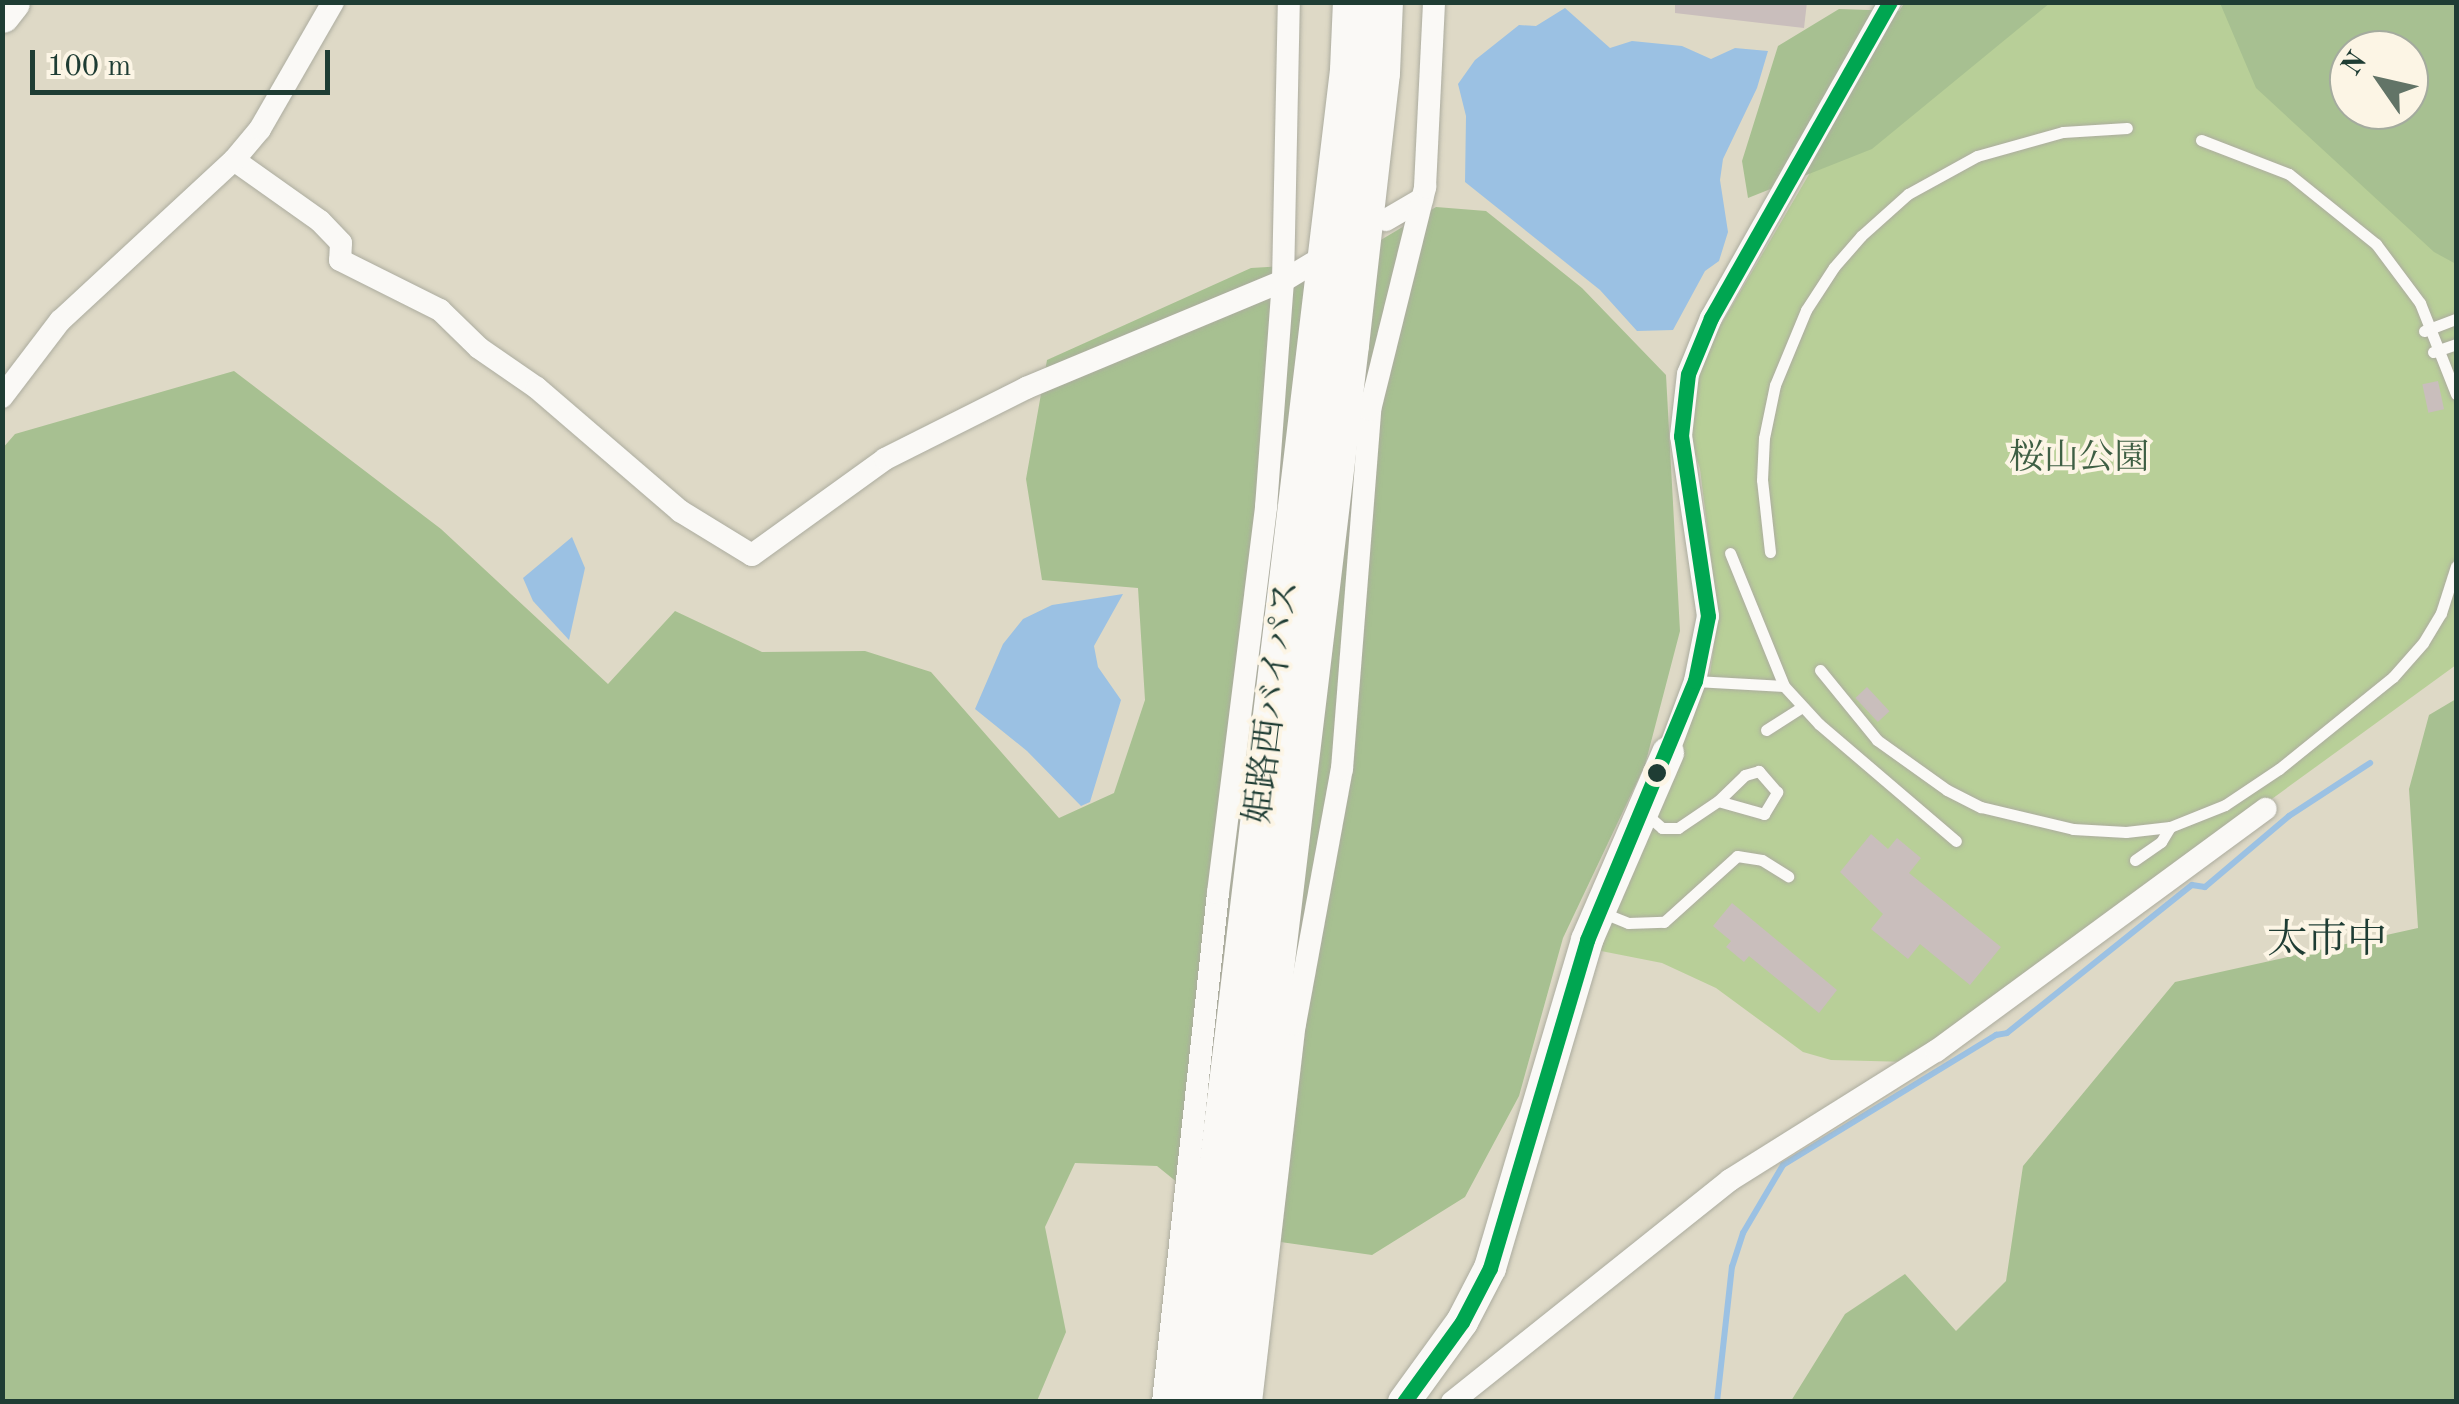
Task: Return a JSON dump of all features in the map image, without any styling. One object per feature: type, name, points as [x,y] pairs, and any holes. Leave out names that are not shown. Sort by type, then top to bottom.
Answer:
[{"type":"highway","name":"姫路西バイパス","points":[[1222,1402],[1232,1188],[1353,2]]},
{"type":"highway","name":"姫路西バイパス","points":[[1191,1402],[1232,1188],[1356,286],[1380,73],[1383,2]]},
{"type":"main road","points":[[2,15],[12,2]]},
{"type":"street","points":[[2,397],[60,321],[234,160],[260,129],[333,2]]},
{"type":"street","points":[[1163,1402],[1216,912],[1266,507],[1282,281],[1289,2]]},
{"type":"street","points":[[1250,1402],[1295,1024],[1342,769],[1370,410],[1422,199],[1434,2]]},
{"type":"street","points":[[1404,1402],[1462,1322],[1490,1268],[1598,910],[1696,680],[1708,616],[1682,436],[1688,374],[1711,318],[1890,2]]},
{"type":"street","points":[[234,160],[320,221],[341,242],[340,260],[440,310],[479,348],[537,388],[680,512],[752,555],[884,459],[1026,388],[1282,281],[1315,262]]},
{"type":"street","points":[[1386,220],[1422,199]]},
{"type":"street","points":[[1452,1402],[1730,1180],[1936,1051],[2266,809]]},
{"type":"lane","points":[[1770,552],[1762,480],[1764,438],[1775,385],[1806,310],[1843,257],[1908,194],[1977,156],[2063,132],[2127,128]]},
{"type":"lane","points":[[2201,140],[2246,154],[2317,192],[2376,244],[2420,303],[2456,394]]},
{"type":"lane","points":[[2428,330],[2456,319]]},
{"type":"lane","points":[[2437,351],[2456,344]]},
{"type":"lane","points":[[1730,553],[1784,686],[1802,707],[1956,841]]},
{"type":"lane","points":[[1820,670],[1856,719],[1877,740],[1947,790],[1981,807],[2073,829],[2126,832],[2170,828],[2225,805],[2279,769],[2393,677],[2424,643],[2441,614],[2456,568]]},
{"type":"lane","points":[[1696,680],[1784,686]]},
{"type":"lane","points":[[1766,730],[1802,707]]},
{"type":"lane","points":[[1643,812],[1662,828],[1678,828],[1718,800],[1745,774],[1759,772],[1777,792],[1764,814],[1718,800]]},
{"type":"lane","points":[[2135,860],[2160,842],[2170,828]]},
{"type":"lane","points":[[1598,910],[1628,922],[1664,922],[1738,856],[1762,860],[1788,876]]},
{"type":"green space","points":[[1905,2],[2050,3],[1872,149],[1748,198],[1742,161],[1778,46],[1839,9],[1899,11]]},
{"type":"green space","name":"桜山公園","points":[[2030,3],[2241,3],[2329,107],[2329,130],[2348,130],[2456,257],[2456,665],[1910,1062],[1831,1060],[1803,1052],[1716,988],[1662,963],[1596,950],[1710,674],[1718,615],[1700,469],[1689,434],[1705,352],[1815,164]]},
{"type":"green space","points":[[2220,3],[2456,3],[2456,264],[2434,252],[2256,88]]},
{"type":"green space","points":[[1436,207],[1486,211],[1582,288],[1666,375],[1680,631],[1645,765],[1563,938],[1519,1096],[1465,1197],[1372,1255],[1245,1237],[1157,1166],[1075,1163],[1045,1227],[1066,1332],[1037,1401],[3,1402],[2,449],[15,434],[234,371],[441,529],[608,684],[675,611],[762,652],[865,651],[931,672],[1059,818],[1114,793],[1145,700],[1138,588],[1042,580],[1026,479],[1047,360],[1251,268],[1344,262]]},
{"type":"green space","points":[[2456,699],[2456,1401],[1791,1401],[1845,1314],[1905,1274],[1956,1331],[2006,1281],[2023,1166],[2175,982],[2418,928],[2409,789],[2429,715]]},
{"type":"water","points":[[1565,8],[1610,48],[1632,41],[1682,46],[1711,59],[1735,48],[1768,51],[1757,88],[1723,159],[1720,180],[1728,232],[1719,261],[1705,271],[1673,330],[1637,331],[1600,290],[1465,182],[1466,116],[1458,84],[1475,60],[1519,25],[1536,26]]},
{"type":"water","points":[[572,537],[585,568],[569,640],[533,601],[523,578]]},
{"type":"water","points":[[1123,594],[1094,646],[1098,667],[1121,700],[1090,802],[1081,806],[1027,751],[975,709],[1003,644],[1023,619],[1052,605]]},
{"type":"building","points":[[1675,2],[1807,2],[1804,28],[1675,13]]},
{"type":"building","points":[[2438,381],[2444,409],[2428,413],[2422,384]]},
{"type":"building","points":[[1867,687],[1890,711],[1878,722],[1855,698]]},
{"type":"building","points":[[1871,834],[1888,849],[1897,838],[1921,858],[1909,873],[2001,947],[1970,985],[1920,944],[1908,959],[1871,929],[1883,914],[1840,872]]},
{"type":"building","points":[[1732,903],[1837,990],[1819,1013],[1749,956],[1744,962],[1726,947],[1731,941],[1713,926]]},
{"type":"waterway","points":[[1717,1402],[1732,1267],[1743,1233],[1783,1165],[1996,1035],[2007,1033],[2192,885],[2205,887],[2289,816],[2370,763]]},
{"type":"transit line","points":[[1404,1402],[1462,1322],[1490,1268],[1587,940],[1695,681],[1708,616],[1681,436],[1688,374],[1711,318],[1890,2]]},
{"type":"district","name":"太市中","points":[[2327,942]]}]
